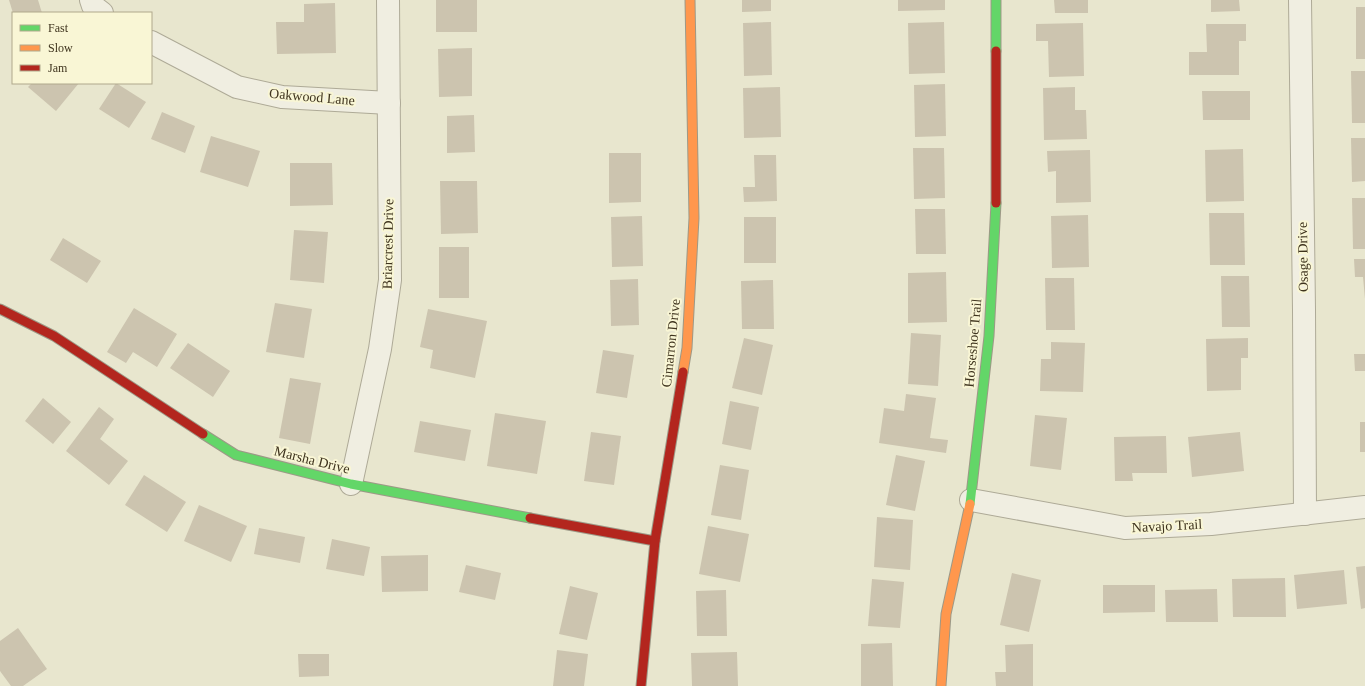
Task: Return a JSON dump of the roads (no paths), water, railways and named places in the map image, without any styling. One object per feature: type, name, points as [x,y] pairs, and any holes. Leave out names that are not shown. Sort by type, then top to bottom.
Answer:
[{"type":"street","points":[[91,0],[93,6],[101,12]]},
{"type":"street","name":"Briarcrest Drive","points":[[351,484],[380,349],[390,280],[388,0]]},
{"type":"street","name":"Cimarron Drive","points":[[642,686],[655,541],[688,348],[694,218],[690,0]]},
{"type":"street","name":"Horseshoe Trail","points":[[941,686],[946,614],[971,500],[989,336],[996,217],[996,0]]},
{"type":"street","name":"Osage Drive","points":[[1300,0],[1305,514]]},
{"type":"street","name":"Oakwood Lane","points":[[152,43],[237,87],[282,98],[389,103]]},
{"type":"street","name":"Marsha Drive","points":[[0,309],[54,336],[110,375],[236,455],[351,484],[655,541]]},
{"type":"street","name":"Navajo Trail","points":[[971,500],[1125,528],[1212,524],[1365,507]]}]
